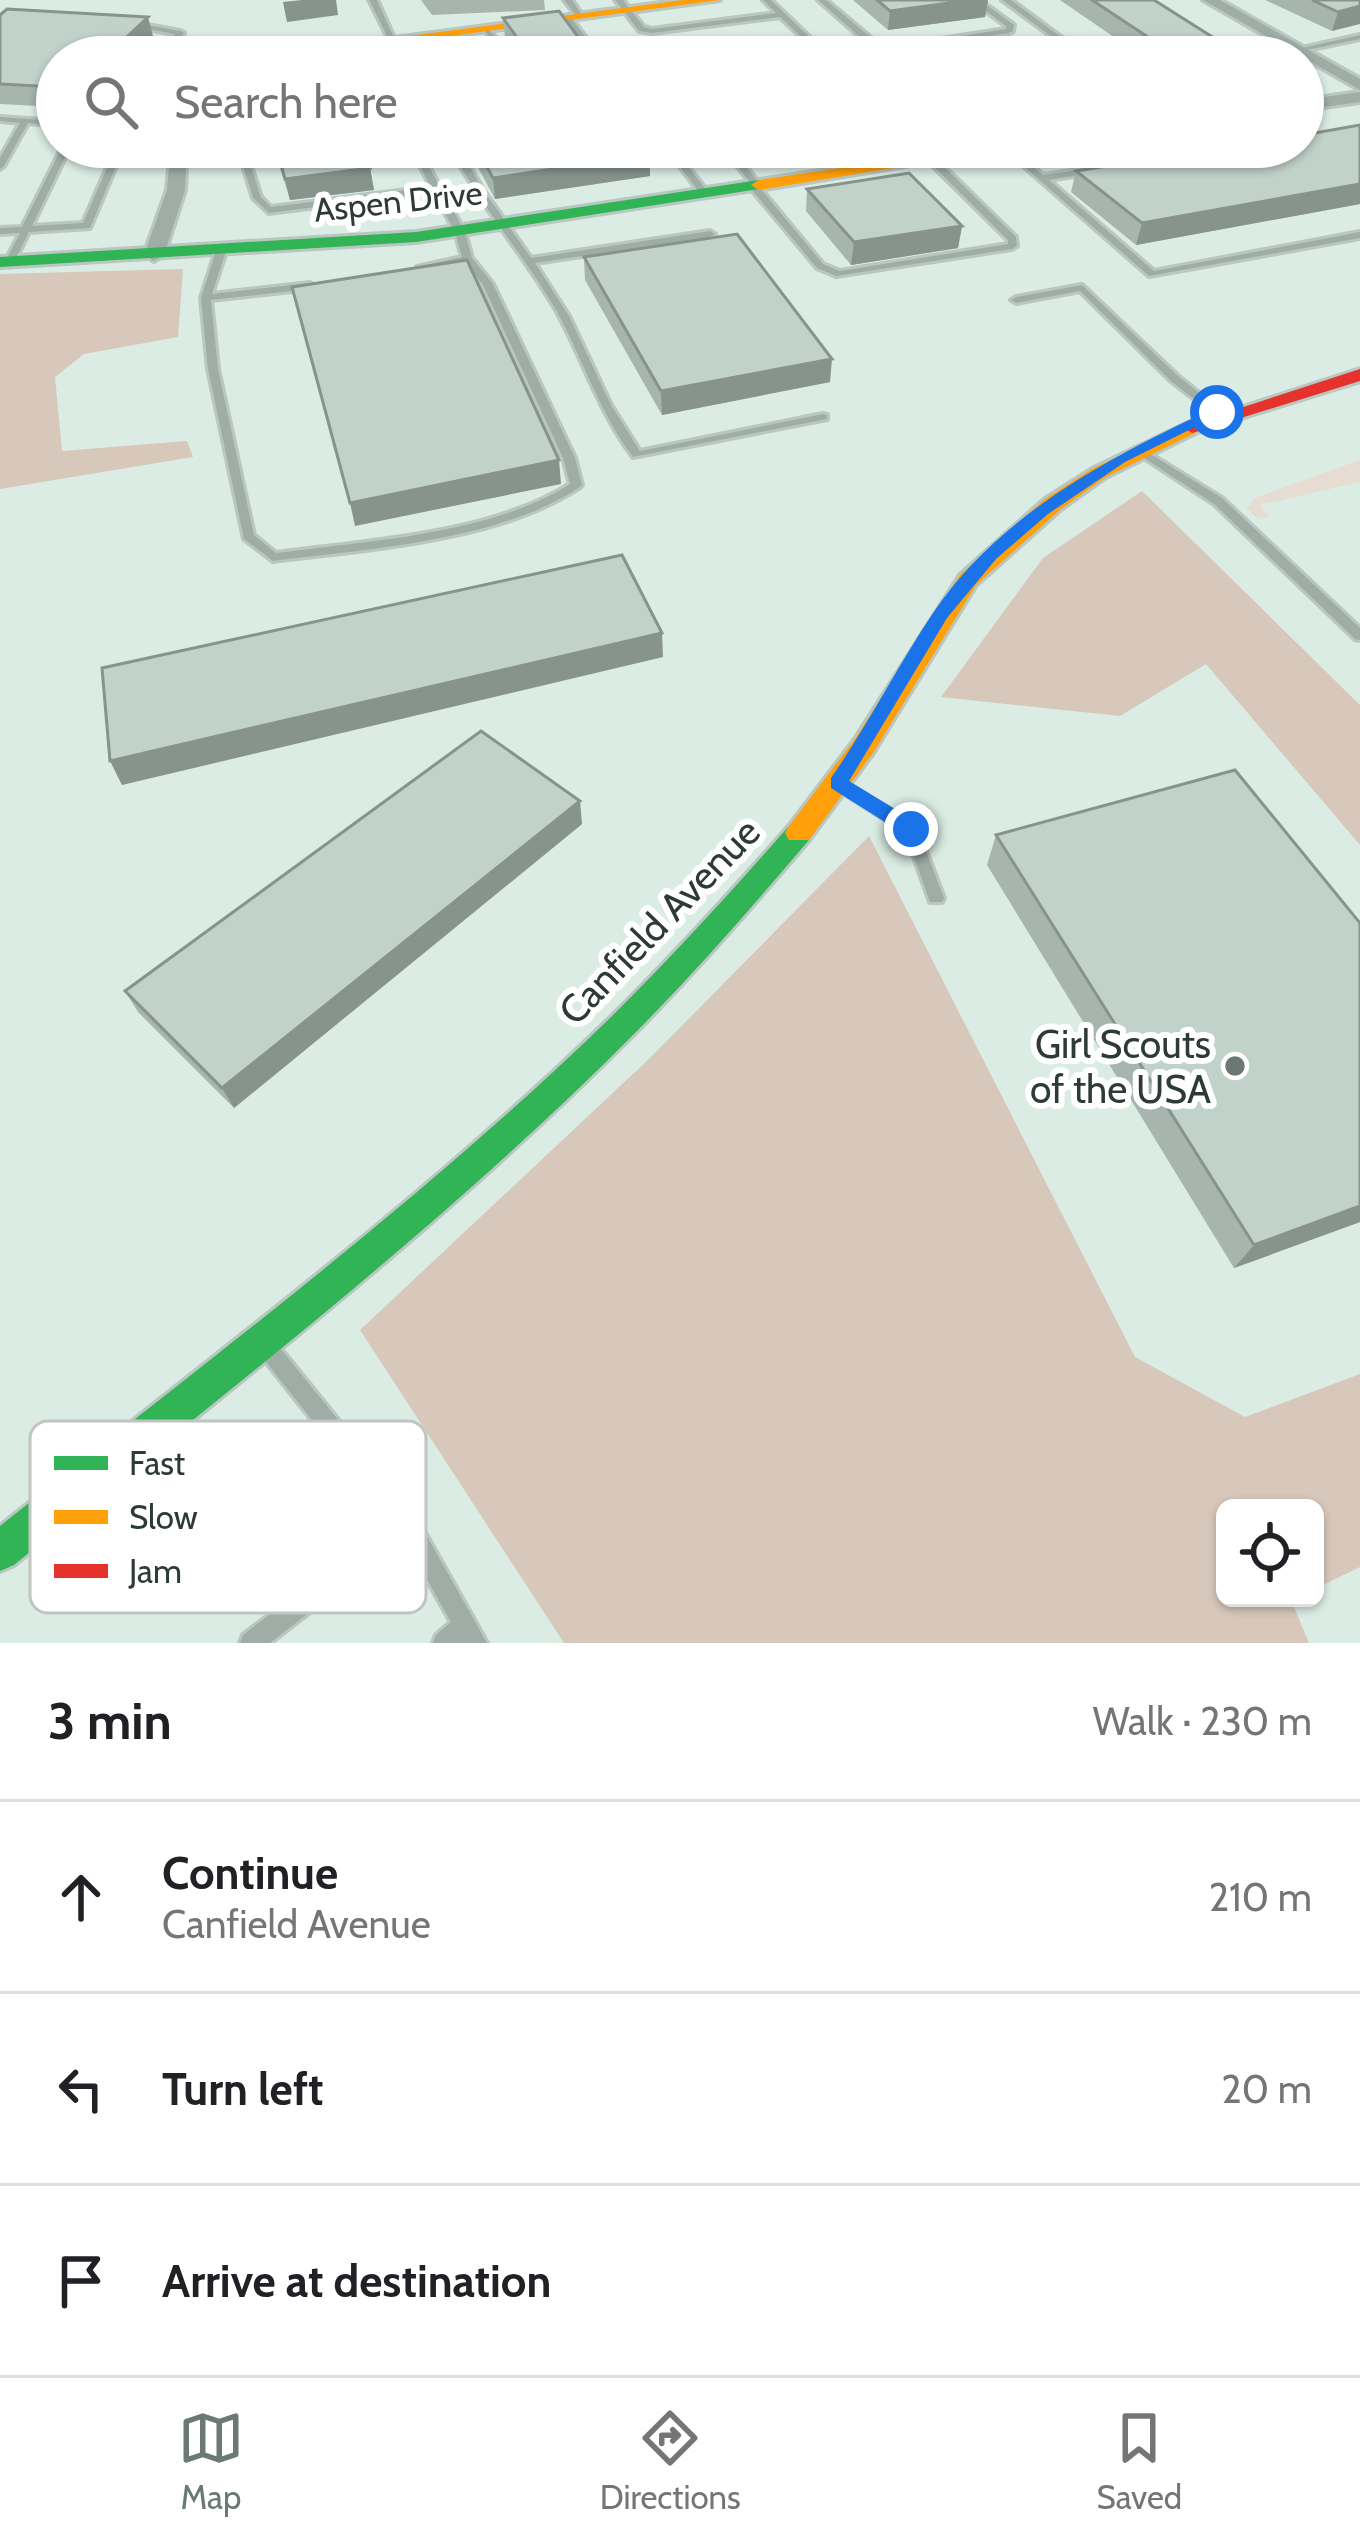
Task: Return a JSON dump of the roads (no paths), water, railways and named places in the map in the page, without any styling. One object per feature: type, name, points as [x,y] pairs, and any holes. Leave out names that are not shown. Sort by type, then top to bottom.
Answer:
[{"type":"street","points":[[472,36],[572,12],[713,0]]},
{"type":"street","points":[[1210,0],[1278,36]]},
{"type":"street","points":[[1324,63],[1360,85]]},
{"type":"street","points":[[1324,102],[1360,97]]},
{"type":"street","points":[[154,255],[176,190],[177,168]]},
{"type":"street","name":"Aspen Drive","points":[[5,262],[460,232],[857,168]]},
{"type":"street","name":"Canfield Avenue","points":[[159,1421],[474,1160],[632,1011],[759,878],[837,783],[964,583],[1042,511],[1137,449],[1217,412],[1360,375]]},
{"type":"street","name":"Canfield Avenue","points":[[0,1551],[30,1526]]},
{"type":"lane","points":[[373,0],[378,36]]},
{"type":"lane","points":[[767,0],[805,36]]},
{"type":"lane","points":[[822,0],[864,36]]},
{"type":"lane","points":[[976,0],[1010,31],[981,36]]},
{"type":"lane","points":[[1006,0],[1055,36]]},
{"type":"lane","points":[[623,5],[642,29],[652,31],[783,14]]},
{"type":"lane","points":[[132,23],[180,33],[178,36]]},
{"type":"lane","points":[[485,36],[491,34]]},
{"type":"lane","points":[[1324,44],[1360,37]]},
{"type":"lane","points":[[0,119],[36,122]]},
{"type":"lane","points":[[0,166],[25,121]]},
{"type":"lane","points":[[5,262],[56,168]]},
{"type":"lane","points":[[0,231],[87,226],[110,168]]},
{"type":"lane","points":[[248,168],[256,198],[269,210],[436,189]]},
{"type":"lane","points":[[221,251],[206,298],[213,369],[248,536],[273,556],[338,549],[503,518],[561,499],[576,484],[569,458],[488,284],[467,260],[460,232],[425,168]]},
{"type":"lane","points":[[465,168],[480,198],[508,226],[564,316],[620,435],[637,455],[823,417]]},
{"type":"lane","points":[[685,168],[705,194]]},
{"type":"lane","points":[[742,168],[815,261],[839,274],[1012,246],[1012,239],[937,168]]},
{"type":"lane","points":[[1028,168],[1151,274],[1360,236]]},
{"type":"lane","points":[[1042,178],[1105,168]]},
{"type":"lane","points":[[529,260],[710,234]]},
{"type":"lane","points":[[400,271],[467,260]]},
{"type":"lane","points":[[206,298],[242,298],[332,283]]},
{"type":"lane","points":[[1016,300],[1082,288],[1217,412]]},
{"type":"lane","points":[[1137,449],[1218,500],[1360,636]]},
{"type":"lane","points":[[837,783],[911,829],[936,898]]},
{"type":"lane","points":[[260,1338],[326,1421]]},
{"type":"lane","points":[[426,1557],[471,1634],[444,1643]]},
{"type":"lane","points":[[251,1643],[290,1613]]},
{"type":"place","name":"Girl Scouts of the USA","points":[[1235,1066]]}]
